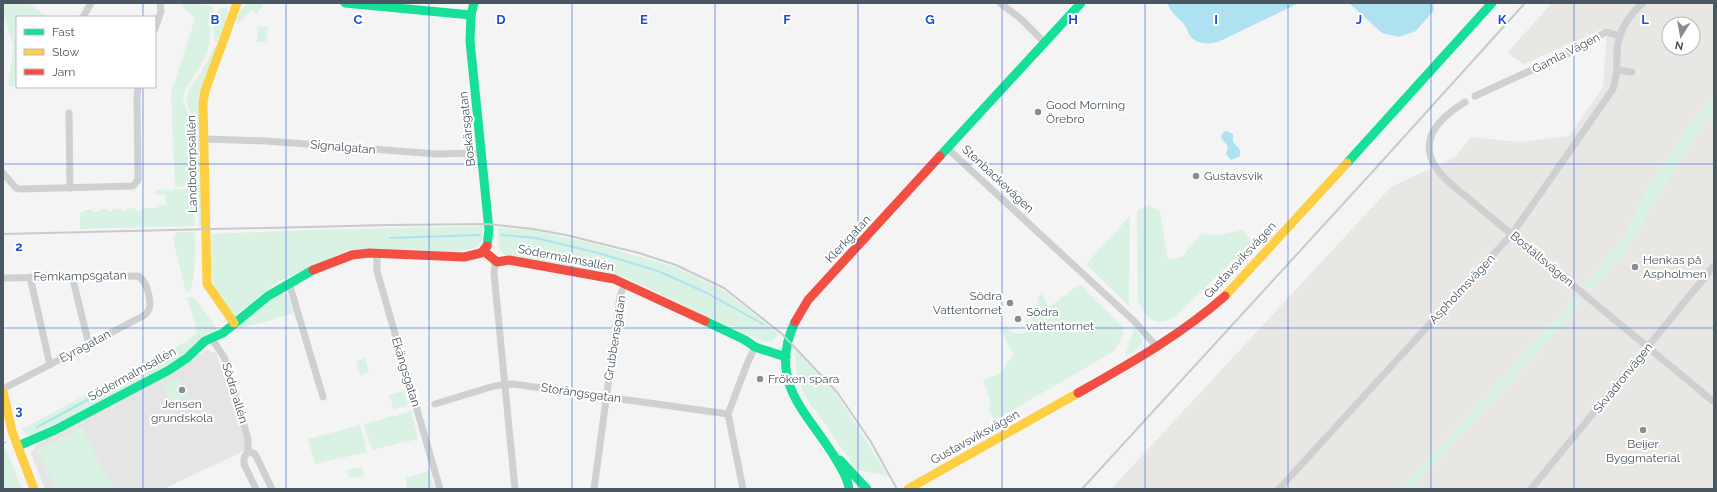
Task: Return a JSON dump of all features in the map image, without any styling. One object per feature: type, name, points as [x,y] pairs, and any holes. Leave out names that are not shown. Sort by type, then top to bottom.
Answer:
[{"type":"street","points":[[84,16],[91,3]]},
{"type":"street","points":[[156,26],[161,11],[160,3]]},
{"type":"street","name":"Landbotorpsallén","points":[[234,323],[207,284],[205,139],[203,103],[205,91],[237,3]]},
{"type":"street","points":[[345,3],[416,8],[471,15]]},
{"type":"street","name":"Boskärsgatan","points":[[474,3],[471,15],[470,41],[489,230],[489,243],[484,251]]},
{"type":"street","points":[[1000,3],[1020,19],[1044,42]]},
{"type":"street","name":"Stenbackevägen","points":[[1081,3],[948,149],[1134,321],[1157,347]]},
{"type":"street","name":"Gustavsviksvägen","points":[[908,489],[1157,347],[1197,321],[1230,292],[1492,3]]},
{"type":"street","points":[[1620,36],[1626,21],[1643,3]]},
{"type":"street","name":"Gamla Vägen","points":[[1475,96],[1569,53],[1606,32],[1620,36]]},
{"type":"street","name":"Aspholmsvägen","points":[[1279,489],[1512,234],[1612,89],[1617,70],[1617,50],[1620,36]]},
{"type":"street","points":[[1617,70],[1632,72]]},
{"type":"street","points":[[3,173],[16,188],[20,189],[128,187],[136,184],[138,174],[138,88]]},
{"type":"street","name":"Boställsvägen","points":[[1465,102],[1445,115],[1437,124],[1430,141],[1431,156],[1437,169],[1452,185],[1714,402]]},
{"type":"street","points":[[69,113],[70,188]]},
{"type":"street","name":"Signalgatan","points":[[205,139],[266,141],[426,154],[453,155],[482,153]]},
{"type":"street","name":"Klerkgatan","points":[[786,357],[790,332],[800,310],[948,149]]},
{"type":"street","points":[[484,251],[497,262],[494,273],[515,489]]},
{"type":"street","name":"Södermalmsallén","points":[[18,446],[55,430],[169,370],[187,358],[205,341],[223,333],[234,323],[289,283],[303,275],[334,262],[360,254],[464,258],[477,256],[484,251]]},
{"type":"street","name":"Ekängsgatan","points":[[377,254],[377,271],[440,489]]},
{"type":"street","name":"Södermalmsallén","points":[[497,262],[508,260],[606,278],[625,283],[745,340],[755,347],[786,357]]},
{"type":"street","name":"Skvadronvägen","points":[[1531,489],[1714,266]]},
{"type":"street","points":[[72,276],[89,344]]},
{"type":"street","name":"Femkampsgatan","points":[[3,278],[138,276],[142,278],[147,292]]},
{"type":"street","points":[[30,277],[50,365]]},
{"type":"street","points":[[289,283],[323,397]]},
{"type":"street","name":"Grubbensgatan","points":[[594,489],[620,296],[625,283]]},
{"type":"street","name":"Eyragatan","points":[[3,390],[147,313],[150,308],[150,301],[147,292]]},
{"type":"street","name":"Södra allén","points":[[212,339],[224,357],[248,438],[248,451],[244,458],[244,464],[256,489]]},
{"type":"street","points":[[743,489],[728,414],[755,347]]},
{"type":"street","points":[[786,357],[785,368],[791,391],[802,411],[810,419],[831,450],[847,479],[849,489]]},
{"type":"street","name":"Storängsgatan","points":[[435,404],[494,386],[505,385],[534,387],[728,414]]},
{"type":"street","points":[[3,390],[12,431],[34,489]]},
{"type":"street","points":[[831,450],[867,489]]},
{"type":"street","points":[[248,451],[255,454],[272,489]]},
{"type":"shaded area","points":[[1552,3],[1714,3],[1714,489],[1111,489],[1391,187],[1455,157],[1471,137],[1520,142],[1569,136],[1603,87],[1607,27],[1524,64],[1507,53]]},
{"type":"shaded area","name":"Jensen grundskola","points":[[207,350],[216,353],[246,442],[246,450],[163,489],[113,489],[82,428],[37,450],[56,489],[45,489],[31,454],[35,446]]},
{"type":"green space","points":[[3,3],[28,3],[47,16],[16,16],[16,86],[8,86],[14,47],[3,13]]},
{"type":"green space","points":[[180,3],[207,5],[214,8],[207,51],[183,97],[192,126],[193,185],[175,187],[171,93],[195,19]]},
{"type":"green space","points":[[252,3],[262,4],[262,7],[256,14],[252,10],[236,25],[237,17],[240,11],[245,6]]},
{"type":"green space","points":[[221,8],[228,9],[224,28],[217,40],[220,41],[215,42],[215,19]]},
{"type":"green space","points":[[258,26],[268,27],[266,42],[257,42]]},
{"type":"green space","points":[[215,47],[218,49],[199,135],[196,134],[187,102],[187,94]]},
{"type":"green space","points":[[1714,93],[1714,113],[1702,127],[1683,155],[1630,245],[1592,292],[1584,286],[1625,236],[1644,194],[1684,133]]},
{"type":"green space","points":[[200,137],[202,227],[199,227],[196,140]]},
{"type":"green space","points":[[157,190],[194,190],[195,226],[80,229],[80,212],[85,212],[85,210],[99,212],[99,209],[107,209],[108,212],[113,211],[113,209],[127,211],[127,209],[135,208],[136,211],[141,211],[141,208],[156,208],[156,205],[166,205],[166,194],[153,194]]},
{"type":"green space","points":[[1149,205],[1160,212],[1168,260],[1182,257],[1201,234],[1221,235],[1242,230],[1253,241],[1176,316],[1169,320],[1158,322],[1149,318],[1138,302],[1137,211]]},
{"type":"green space","points":[[1130,216],[1129,306],[1086,264]]},
{"type":"green space","points":[[482,226],[483,236],[481,243],[475,248],[467,250],[448,252],[406,251],[390,253],[368,248],[337,255],[276,283],[233,317],[215,291],[210,261],[211,234]]},
{"type":"green space","points":[[498,228],[532,230],[591,243],[675,267],[723,290],[779,334],[773,341],[765,342],[730,328],[627,278],[504,255],[499,247]]},
{"type":"green space","points":[[176,232],[195,232],[195,254],[191,290],[186,293],[173,239]]},
{"type":"green space","points":[[1080,284],[1124,328],[1119,344],[1113,352],[995,420],[988,409],[991,403],[983,380],[1001,373],[1013,354],[1000,329],[1006,325],[1014,333],[1020,334],[1026,332],[1032,321],[1028,309],[1039,303],[1037,297],[1042,294],[1049,307]]},
{"type":"green space","points":[[282,293],[288,295],[293,313],[233,331],[234,327]]},
{"type":"green space","points":[[187,297],[192,297],[196,300],[219,332],[199,342],[177,359],[149,375],[71,416],[31,435],[25,433],[22,429],[187,341],[197,332]]},
{"type":"green space","points":[[1574,298],[1581,303],[1535,356],[1411,489],[1401,489]]},
{"type":"green space","points":[[1134,328],[1139,333],[1142,342],[1135,351],[1125,356]]},
{"type":"green space","points":[[795,350],[835,392],[888,476],[857,470],[805,396],[797,376]]},
{"type":"green space","points":[[365,358],[369,372],[360,375],[356,361]]},
{"type":"green space","points":[[179,377],[188,396],[172,404],[163,385]]},
{"type":"green space","points":[[404,391],[408,405],[394,410],[389,395]]},
{"type":"green space","points":[[411,411],[418,439],[372,450],[364,424]]},
{"type":"green space","points":[[360,425],[367,452],[315,464],[308,439]]},
{"type":"green space","points":[[82,428],[113,489],[56,489],[37,450]]},
{"type":"green space","points":[[6,449],[22,489],[3,489],[3,451]]},
{"type":"green space","points":[[362,467],[364,476],[349,478],[347,470]]},
{"type":"green space","points":[[429,471],[434,489],[407,489],[406,478]]},
{"type":"water","points":[[1167,3],[1299,3],[1218,42],[1202,43],[1192,38],[1184,24]]},
{"type":"water","points":[[1349,3],[1433,3],[1434,10],[1416,31],[1399,37],[1382,33]]},
{"type":"water","points":[[1226,131],[1233,134],[1233,142],[1240,150],[1240,156],[1231,160],[1226,154],[1228,146],[1221,138],[1222,134]]},
{"type":"waterway","points":[[390,238],[480,235]]},
{"type":"waterway","points":[[501,235],[536,238],[598,253],[658,271],[707,293],[763,324]]},
{"type":"waterway","points":[[37,427],[177,352]]},
{"type":"railway","points":[[1082,489],[1525,3]]},
{"type":"railway","points":[[3,234],[488,224],[533,229],[566,235],[639,253],[676,265],[724,288],[782,334],[837,392],[871,442],[897,489]]},
{"type":"traffic: fast","points":[[345,3],[471,15]]},
{"type":"traffic: fast","points":[[474,3],[471,15],[470,41],[489,230],[487,246]]},
{"type":"traffic: fast","points":[[940,156],[1081,3]]},
{"type":"traffic: fast","points":[[1347,163],[1492,3]]},
{"type":"traffic: fast","points":[[18,446],[55,430],[169,370],[187,358],[205,341],[223,333],[268,296],[313,270]]},
{"type":"traffic: fast","points":[[705,321],[745,340],[755,347],[786,357]]},
{"type":"traffic: fast","points":[[795,322],[787,344],[785,363],[788,381],[804,412],[843,471],[849,489]]},
{"type":"traffic: fast","points":[[840,460],[867,489]]},
{"type":"traffic: slow","points":[[234,323],[207,284],[203,103],[205,91],[237,3]]},
{"type":"traffic: slow","points":[[1225,296],[1347,163]]},
{"type":"traffic: slow","points":[[3,392],[12,431],[34,489]]},
{"type":"traffic: slow","points":[[908,489],[1078,393]]},
{"type":"traffic: jam","points":[[795,322],[808,300],[940,156]]},
{"type":"traffic: jam","points":[[313,270],[352,255],[369,253],[464,257],[481,253],[487,246]]},
{"type":"traffic: jam","points":[[484,251],[497,262],[509,260],[614,279],[705,321]]},
{"type":"traffic: jam","points":[[1078,393],[1173,336],[1191,324],[1225,296]]},
{"type":"place","name":"Good Morning Örebro","points":[[1038,112]]},
{"type":"place","name":"Gustavsvik","points":[[1196,176]]},
{"type":"place","name":"Henkas på Aspholmen","points":[[1635,267]]},
{"type":"place","name":"Södra Vattentornet","points":[[1010,303]]},
{"type":"place","name":"Södra vattentornet","points":[[1018,319]]},
{"type":"place","name":"Fröken spara","points":[[760,379]]},
{"type":"place","name":"Jensen grundskola","points":[[182,390]]},
{"type":"place","name":"Beijer Byggmaterial","points":[[1643,430]]}]
